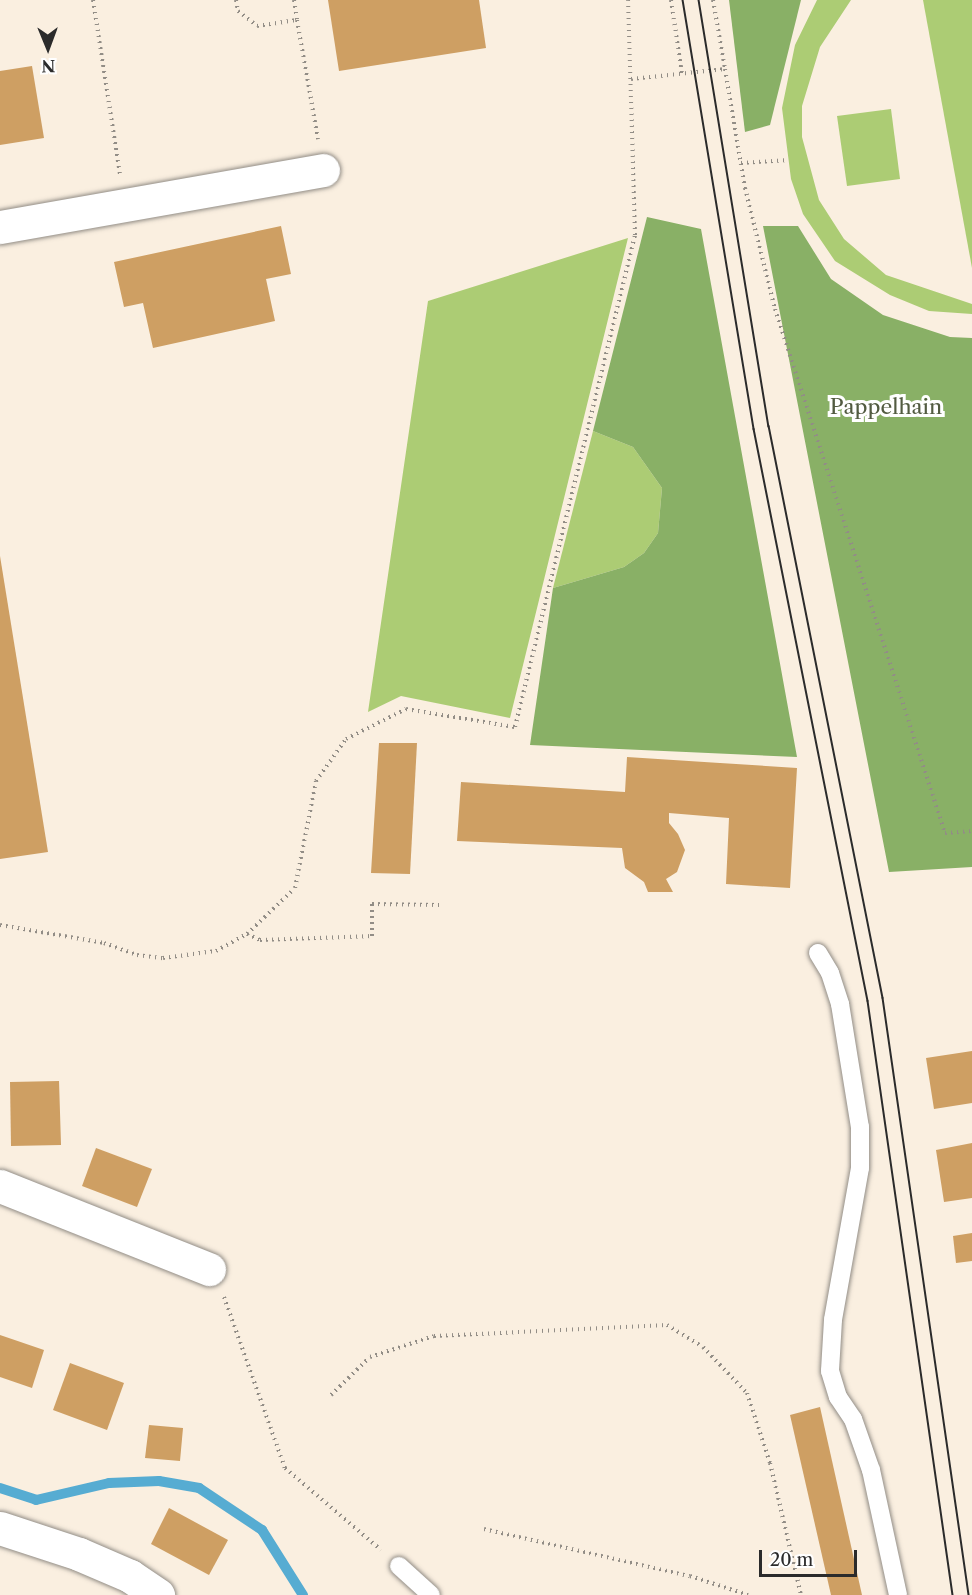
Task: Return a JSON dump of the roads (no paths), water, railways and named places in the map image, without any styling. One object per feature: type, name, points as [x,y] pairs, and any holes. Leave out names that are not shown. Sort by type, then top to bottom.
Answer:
[{"type":"street","points":[[0,227],[323,170]]},
{"type":"street","points":[[0,1186],[209,1269]]},
{"type":"street","points":[[0,1528],[79,1554],[130,1576],[158,1595]]},
{"type":"lane","points":[[818,953],[830,973],[840,1004],[860,1127],[860,1168],[833,1320],[830,1371],[838,1397],[853,1419],[871,1470],[898,1595]]},
{"type":"lane","points":[[399,1566],[432,1595]]},
{"type":"waterway","points":[[0,1488],[36,1500],[109,1483],[159,1481],[199,1488],[262,1530],[303,1595]]},
{"type":"tram line","points":[[683,0],[754,429],[868,1001],[953,1595]]},
{"type":"tram line","points":[[699,0],[769,426],[883,998],[969,1595]]},
{"type":"park label","name":"Pappelhain","points":[[886,407]]}]
